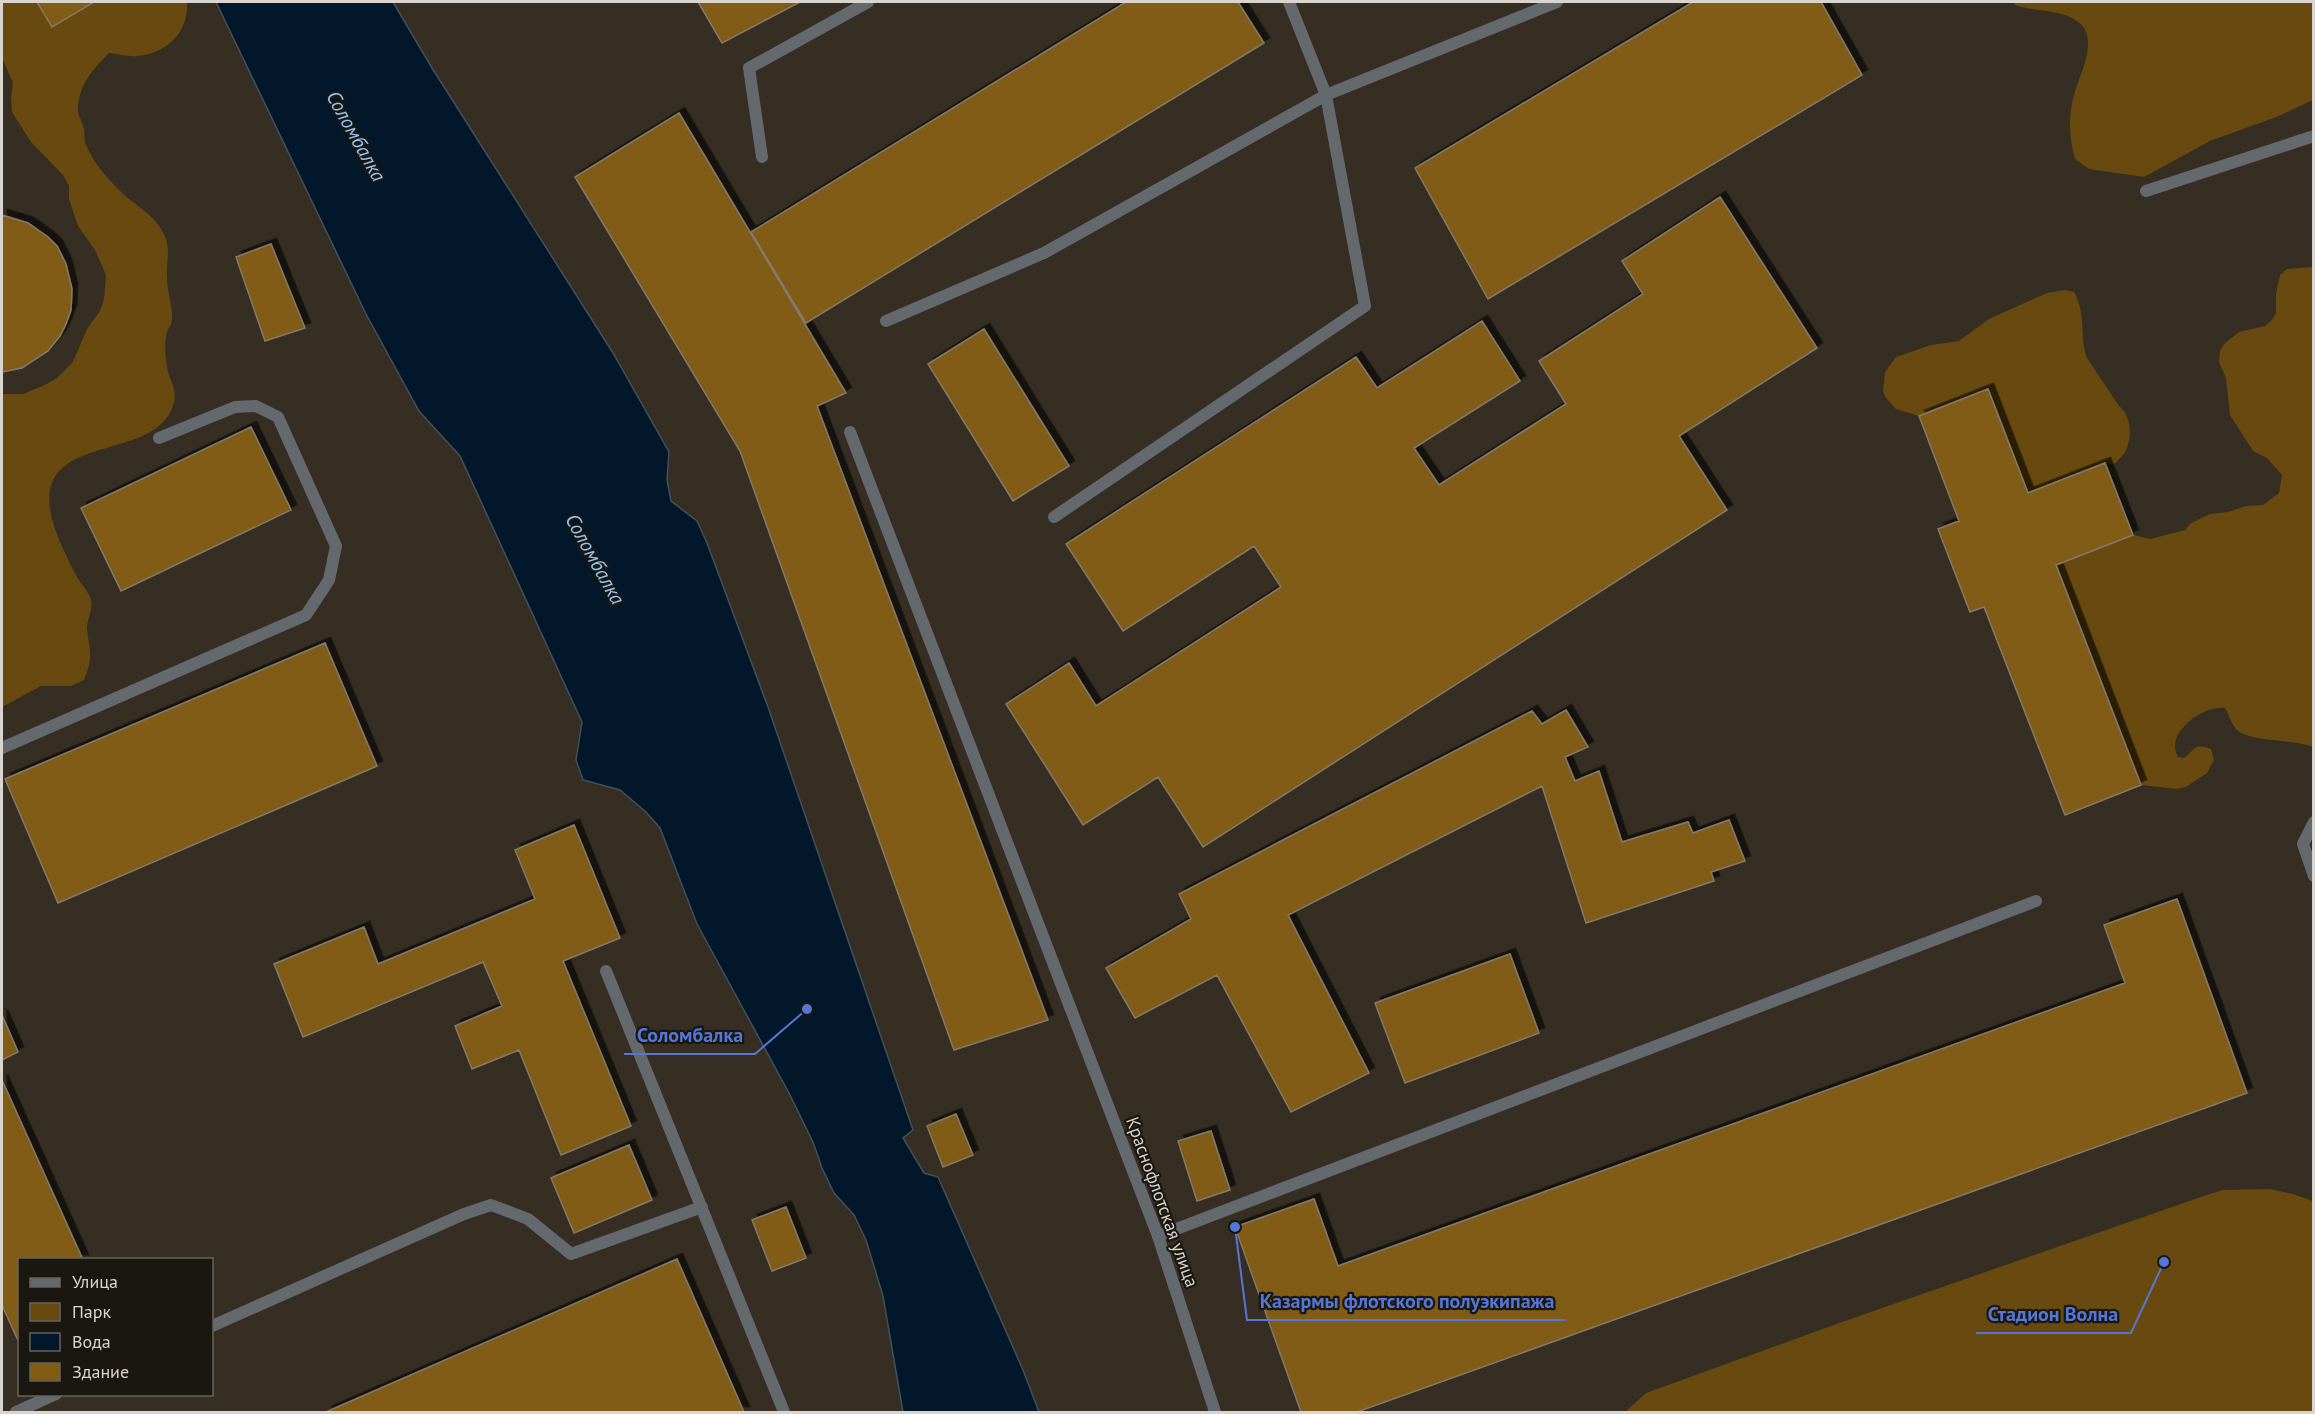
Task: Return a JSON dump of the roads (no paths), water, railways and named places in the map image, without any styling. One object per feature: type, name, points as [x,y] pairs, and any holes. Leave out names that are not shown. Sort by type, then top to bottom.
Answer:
[{"type":"street","points":[[762,157],[749,69],[868,2]]},
{"type":"street","points":[[1054,516],[1365,306],[1326,95],[1289,2]]},
{"type":"street","points":[[886,321],[1044,253],[1326,95],[1557,2]]},
{"type":"street","points":[[2146,191],[2313,136]]},
{"type":"street","points":[[2,748],[306,615],[329,580],[336,546],[279,417],[256,406],[235,406],[159,438]]},
{"type":"street","name":"Краснофлотская улица","points":[[850,432],[1158,1236],[1215,1413]]},
{"type":"street","points":[[2313,822],[2303,844],[2313,876]]},
{"type":"street","points":[[1158,1236],[2036,901]]},
{"type":"street","points":[[606,971],[784,1413]]},
{"type":"street","points":[[213,1326],[464,1214],[491,1205],[528,1219],[571,1254],[702,1208]]},
{"type":"street","points":[[16,1413],[54,1396]]},
{"type":"water","points":[[216,2],[393,2],[432,68],[613,353],[669,452],[667,480],[671,501],[697,521],[768,707],[913,1130],[903,1138],[924,1173],[938,1177],[1023,1370],[1039,1412],[903,1412],[883,1296],[866,1240],[854,1215],[834,1193],[789,1093],[697,924],[660,828],[646,812],[620,790],[583,780],[576,760],[582,722],[460,456],[419,411],[366,314]]},
{"type":"place","name":"Соломбалка","points":[[807,1009]]},
{"type":"place","name":"Казармы флотского полуэкипажа","points":[[1235,1227]]},
{"type":"place","name":"Стадион Волна","points":[[2164,1262]]}]
